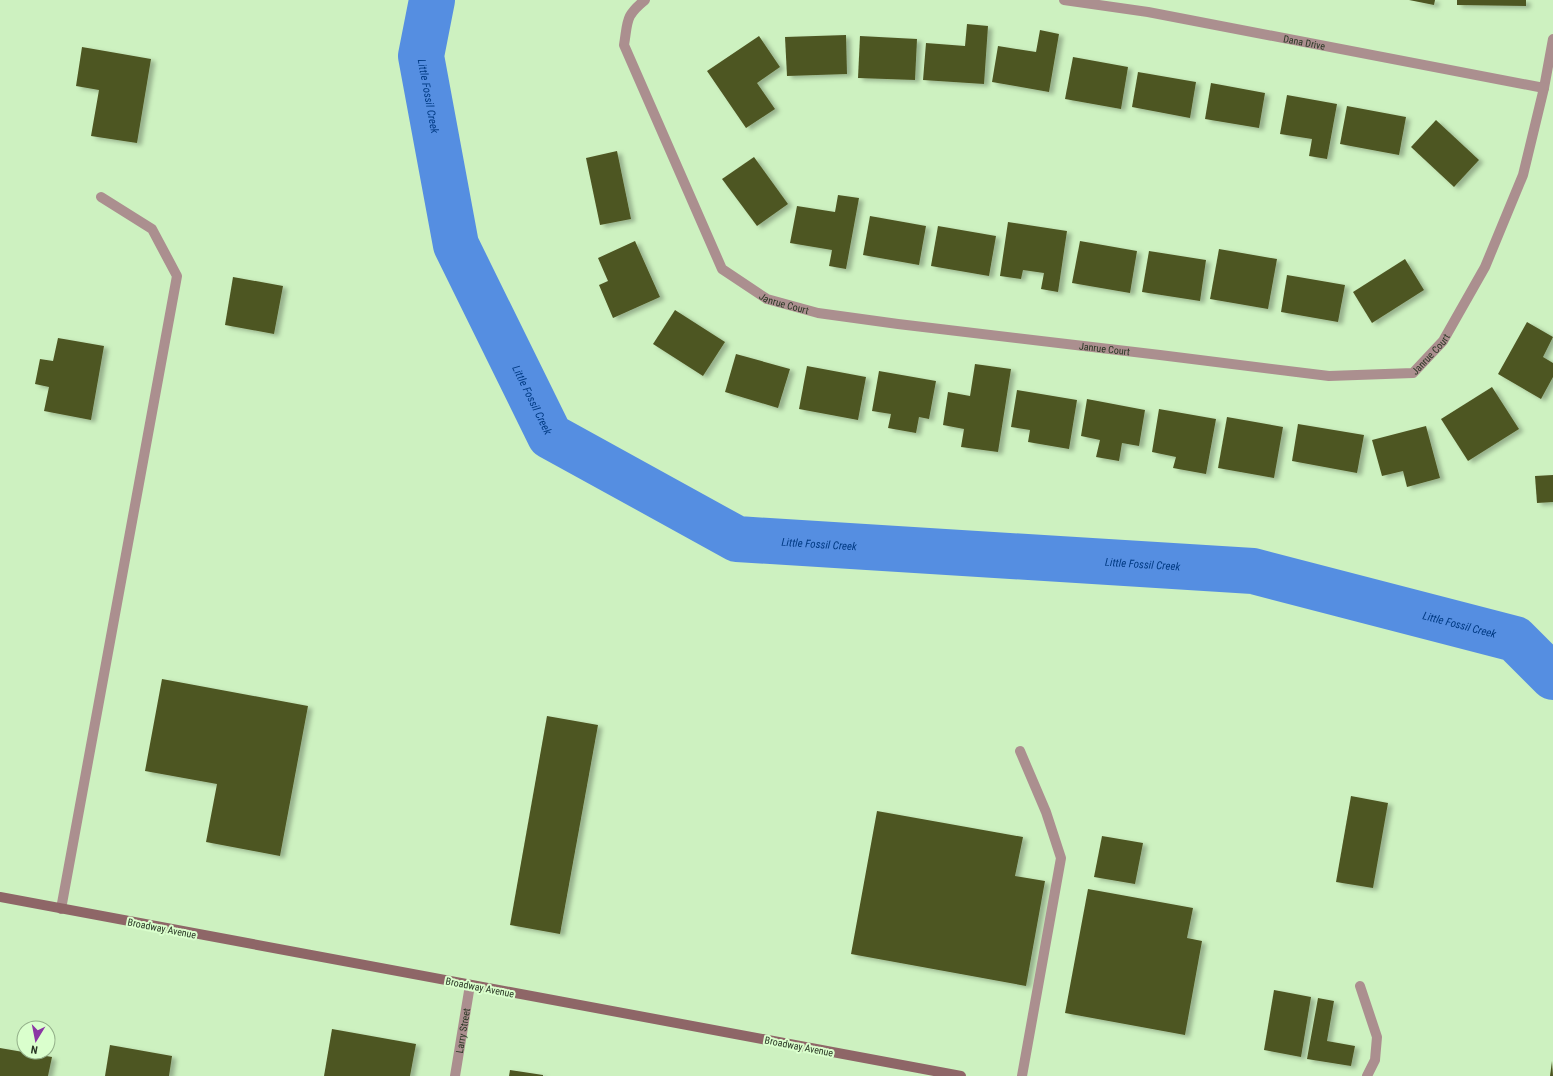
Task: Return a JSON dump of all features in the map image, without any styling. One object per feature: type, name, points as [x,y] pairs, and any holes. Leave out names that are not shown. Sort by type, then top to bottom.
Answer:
[{"type":"main road","name":"Broadway Avenue","points":[[0,897],[961,1076]]},
{"type":"street","name":"Janrue Court","points":[[645,0],[634,9],[628,17],[624,45],[722,269],[768,299],[818,313],[1330,376],[1413,373],[1443,341],[1485,267],[1523,175],[1544,88],[1553,39]]},
{"type":"street","name":"Dana Drive","points":[[1064,0],[1148,12],[1544,88]]},
{"type":"street","points":[[61,909],[177,276],[152,229],[102,197]]},
{"type":"street","points":[[1020,751],[1046,812],[1061,858],[1022,1076]]},
{"type":"street","name":"Larry Street","points":[[455,1076],[470,985]]},
{"type":"street","points":[[1360,986],[1377,1037],[1375,1060],[1367,1076]]},
{"type":"building","points":[[1409,0],[1435,0],[1434,5]]},
{"type":"building","points":[[1457,0],[1526,0],[1526,6],[1457,5]]},
{"type":"building","points":[[967,24],[988,26],[984,84],[923,80],[926,43],[965,46]]},
{"type":"building","points":[[1040,30],[1059,34],[1049,92],[992,82],[998,46],[1036,52]]},
{"type":"building","points":[[846,35],[847,74],[787,76],[785,37]]},
{"type":"building","points":[[759,36],[780,67],[757,83],[775,109],[746,128],[707,71]]},
{"type":"building","points":[[860,36],[917,39],[915,80],[858,78]]},
{"type":"building","points":[[82,47],[151,59],[137,143],[91,136],[99,90],[76,86]]},
{"type":"building","points":[[1073,57],[1128,67],[1121,109],[1065,99]]},
{"type":"building","points":[[1138,72],[1196,82],[1190,118],[1132,107]]},
{"type":"building","points":[[1211,83],[1265,93],[1259,128],[1205,119]]},
{"type":"building","points":[[1287,95],[1337,104],[1327,159],[1309,156],[1312,139],[1280,134]]},
{"type":"building","points":[[1347,106],[1406,117],[1399,155],[1340,144]]},
{"type":"building","points":[[1436,120],[1479,160],[1454,187],[1411,147]]},
{"type":"building","points":[[617,151],[631,219],[600,225],[586,158]]},
{"type":"building","points":[[754,157],[788,204],[757,226],[722,179]]},
{"type":"building","points":[[838,195],[859,198],[846,269],[829,266],[832,250],[790,243],[797,206],[835,212]]},
{"type":"building","points":[[870,216],[926,226],[919,265],[863,255]]},
{"type":"building","points":[[1008,222],[1067,231],[1058,292],[1041,289],[1044,273],[1023,270],[1021,279],[1000,276]]},
{"type":"building","points":[[938,226],[996,236],[989,276],[931,266]]},
{"type":"building","points":[[635,241],[660,297],[613,318],[599,285],[608,281],[598,258]]},
{"type":"building","points":[[1080,241],[1137,251],[1130,293],[1072,283]]},
{"type":"building","points":[[1219,249],[1277,259],[1268,309],[1210,299]]},
{"type":"building","points":[[1149,251],[1206,260],[1200,301],[1142,292]]},
{"type":"building","points":[[1405,259],[1424,290],[1372,323],[1353,292]]},
{"type":"building","points":[[1287,275],[1345,285],[1338,322],[1281,312]]},
{"type":"building","points":[[233,277],[283,286],[274,334],[225,325]]},
{"type":"building","points":[[675,310],[725,342],[703,376],[653,344]]},
{"type":"building","points":[[1527,322],[1553,337],[1543,357],[1553,363],[1553,377],[1541,399],[1498,374]]},
{"type":"building","points":[[58,338],[104,346],[91,420],[44,411],[49,387],[35,384],[40,359],[53,361]]},
{"type":"building","points":[[736,354],[790,369],[778,408],[725,392]]},
{"type":"building","points":[[975,364],[1011,369],[998,452],[961,447],[964,429],[943,425],[948,392],[970,396]]},
{"type":"building","points":[[807,366],[866,377],[858,420],[799,409]]},
{"type":"building","points":[[879,371],[936,381],[929,419],[919,417],[916,433],[888,428],[891,414],[872,411]]},
{"type":"building","points":[[1492,387],[1519,429],[1468,461],[1441,419]]},
{"type":"building","points":[[1017,390],[1077,400],[1069,449],[1028,442],[1030,430],[1011,427]]},
{"type":"building","points":[[1087,399],[1145,410],[1139,446],[1122,443],[1119,461],[1096,457],[1100,440],[1081,436]]},
{"type":"building","points":[[1159,409],[1216,419],[1206,474],[1173,468],[1176,457],[1152,452]]},
{"type":"building","points":[[1227,417],[1283,427],[1274,478],[1218,468]]},
{"type":"building","points":[[1298,424],[1364,435],[1357,473],[1292,461]]},
{"type":"building","points":[[1426,426],[1440,478],[1407,487],[1403,471],[1382,476],[1372,440]]},
{"type":"building","points":[[1553,475],[1553,502],[1537,503],[1535,476]]},
{"type":"building","points":[[162,679],[308,706],[280,856],[206,842],[217,784],[145,771]]},
{"type":"building","points":[[547,716],[598,725],[560,934],[510,925]]},
{"type":"building","points":[[1351,796],[1388,803],[1373,888],[1336,882]]},
{"type":"building","points":[[877,811],[1023,837],[1015,876],[1045,881],[1026,986],[851,954]]},
{"type":"building","points":[[1102,836],[1143,843],[1135,884],[1094,877]]},
{"type":"building","points":[[1088,889],[1193,908],[1187,938],[1202,941],[1185,1035],[1065,1013]]},
{"type":"building","points":[[1274,990],[1311,997],[1301,1057],[1264,1050]]},
{"type":"building","points":[[1318,998],[1334,1001],[1327,1041],[1355,1046],[1351,1066],[1307,1059]]},
{"type":"building","points":[[332,1029],[416,1044],[410,1076],[324,1076]]},
{"type":"building","points":[[110,1045],[172,1056],[169,1076],[105,1076]]},
{"type":"building","points":[[0,1048],[16,1051],[16,1060],[51,1060],[48,1076],[0,1076]]},
{"type":"building","points":[[1552,1061],[1553,1076],[1550,1076]]},
{"type":"building","points":[[510,1070],[543,1075],[543,1076],[509,1076]]},
{"type":"waterway","name":"Little Fossil Creek","points":[[432,0],[421,56],[456,245],[550,436],[737,539],[1253,571],[1515,639],[1553,677]]}]
